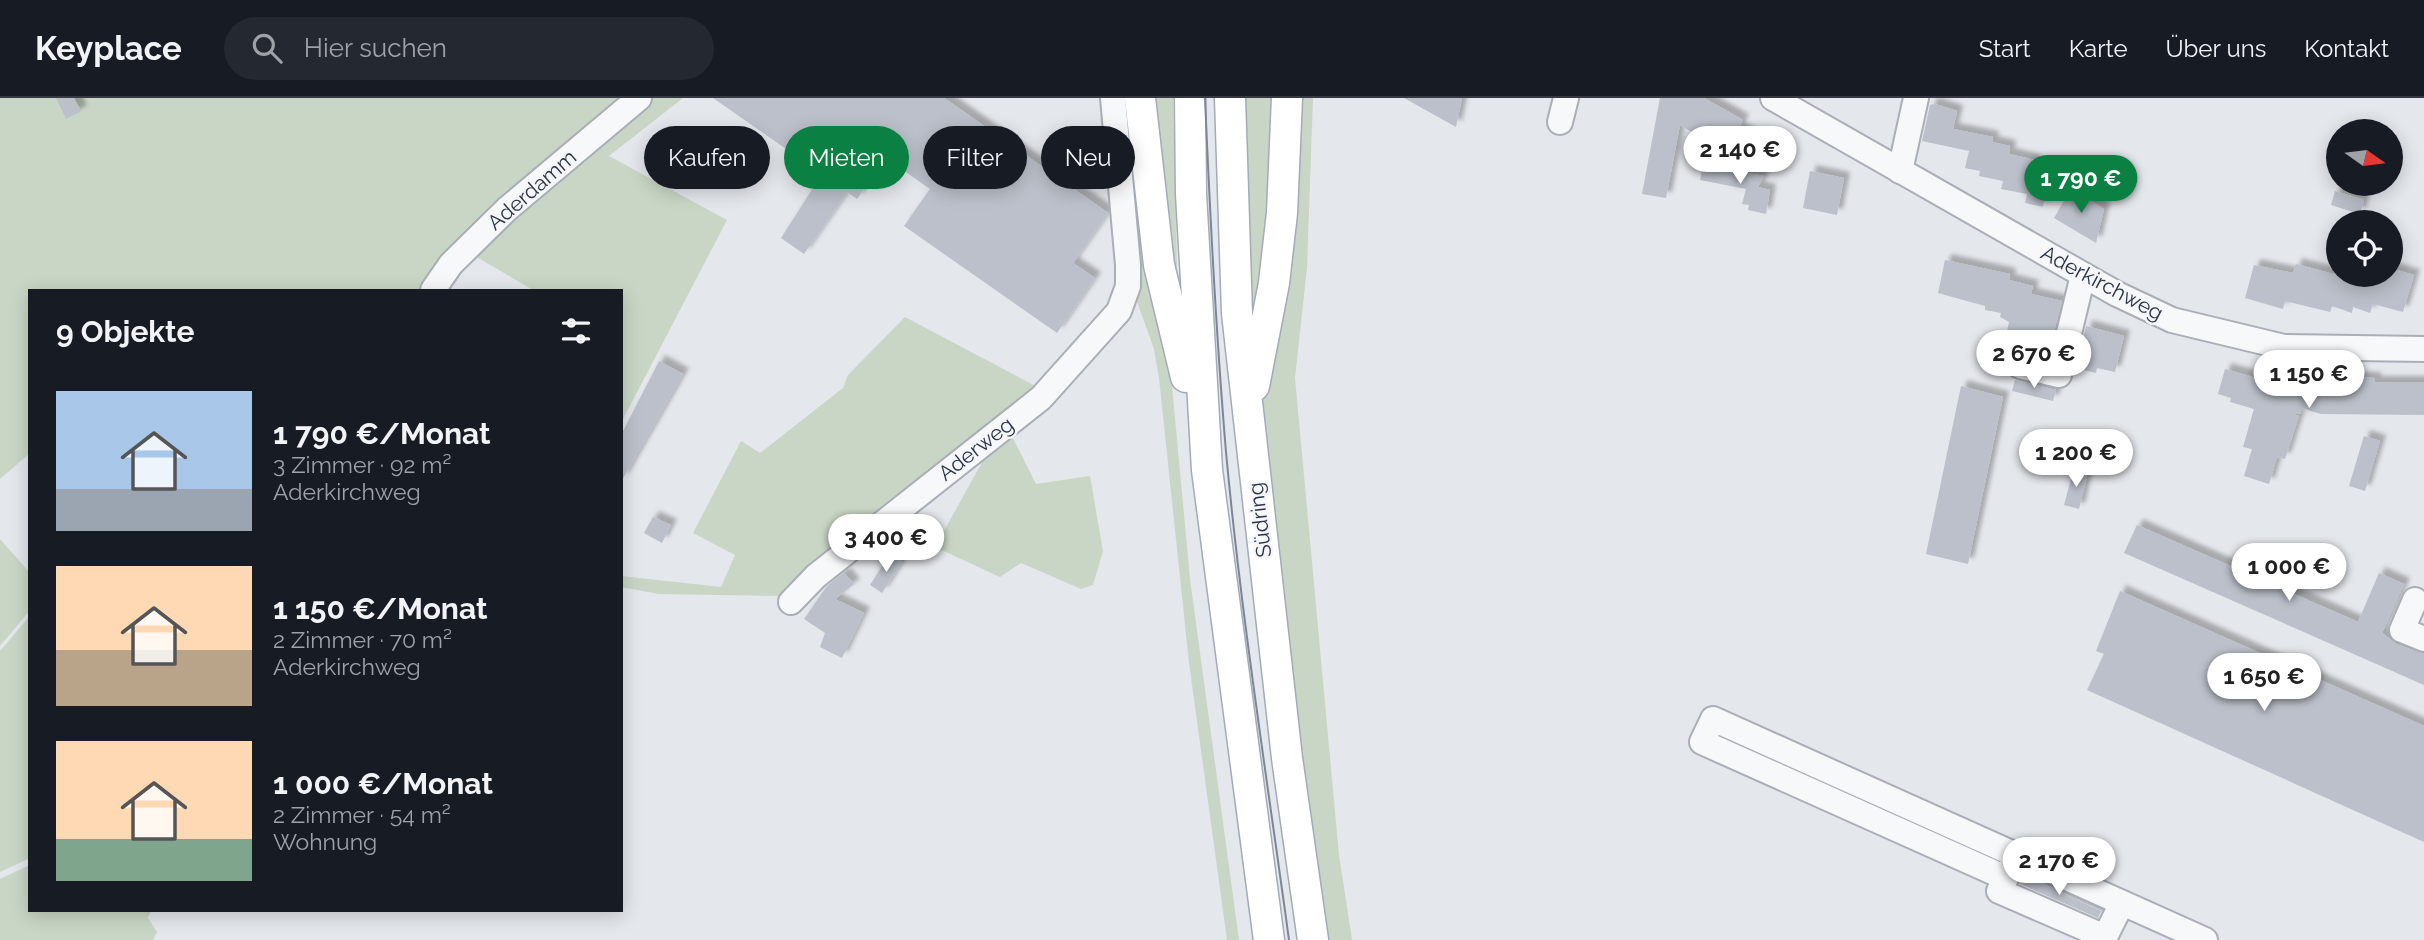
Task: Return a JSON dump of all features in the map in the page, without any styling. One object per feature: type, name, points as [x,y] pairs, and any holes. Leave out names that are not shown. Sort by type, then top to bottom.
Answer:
[{"type":"main road","points":[[1140,98],[1159,265],[1182,354],[1207,470]]},
{"type":"main road","points":[[1190,98],[1191,194],[1207,470],[1269,940]]},
{"type":"main road","name":"Südring","points":[[1230,98],[1237,313],[1287,758],[1313,940]]},
{"type":"main road","points":[[1248,424],[1279,236],[1287,98]]},
{"type":"street","name":"Aderdamm","points":[[434,289],[452,264],[507,209],[639,98]]},
{"type":"street","name":"Aderweg","points":[[792,602],[816,576],[1041,398],[1118,312],[1128,286],[1128,265],[1114,98]]},
{"type":"street","name":"Aderkirchweg","points":[[1773,98],[2083,275],[2172,320],[2284,347],[2424,349]]},
{"type":"street","points":[[1900,171],[1916,98]]},
{"type":"street","points":[[2020,366],[2059,376],[2083,275]]},
{"type":"street","points":[[2415,600],[2402,630],[2424,639]]},
{"type":"street","points":[[2012,867],[1713,719],[1702,742],[2012,867],[2122,903],[2204,940]]},
{"type":"street","points":[[2012,867],[1999,891],[2105,937],[2122,903]]},
{"type":"green space","points":[[0,98],[632,98],[430,289],[28,289],[28,455],[0,479]]},
{"type":"green space","points":[[647,98],[683,98],[609,156],[644,175],[644,189],[670,189],[727,220],[623,419],[623,289],[531,289],[468,252]]},
{"type":"green space","points":[[1119,98],[1130,98],[1134,126],[1121,126]]},
{"type":"green space","points":[[1148,98],[1173,98],[1178,311]]},
{"type":"green space","points":[[1241,98],[1313,98],[1307,268],[1295,378],[1339,855],[1352,940],[1324,940],[1255,423]]},
{"type":"green space","points":[[1135,130],[1167,332],[1190,579],[1239,940],[1227,940],[1189,663],[1159,378],[1154,349],[1135,296],[1126,189],[1135,189]]},
{"type":"green space","points":[[905,317],[1041,389],[780,596],[659,594],[623,587],[623,576],[721,587],[735,555],[693,533],[741,441],[760,453],[843,388],[848,375]]},
{"type":"green space","points":[[1005,434],[1013,438],[1036,484],[1090,476],[1103,551],[1093,585],[1081,589],[1021,563],[1000,577],[935,547],[995,439]]},
{"type":"green space","points":[[0,539],[28,571],[28,612],[0,646]]},
{"type":"green space","points":[[28,618],[28,859],[0,872],[0,651]]},
{"type":"green space","points":[[28,866],[28,912],[150,912],[148,918],[157,932],[153,940],[0,940],[0,879]]},
{"type":"building","points":[[56,98],[74,98],[81,111],[66,119]]},
{"type":"building","points":[[713,98],[944,98],[984,126],[923,126],[923,184],[909,174],[909,126],[784,126],[784,148],[770,138],[770,126],[753,126]]},
{"type":"building","points":[[1404,98],[1462,98],[1456,127]]},
{"type":"building","points":[[1660,98],[1704,98],[1743,120],[1739,128],[1779,149],[1768,168],[1703,132],[1700,137],[1680,125],[1666,198],[1642,194]]},
{"type":"building","points":[[1930,105],[1957,111],[1953,129],[1993,137],[1992,142],[2010,146],[2009,154],[2035,160],[2033,168],[2050,172],[2043,207],[2025,203],[2027,194],[2001,189],[2003,181],[1979,176],[1980,171],[1965,168],[1969,151],[1922,141]]},
{"type":"building","points":[[1027,156],[1041,166],[1041,189],[1074,189],[1108,213],[1073,263],[1095,278],[1057,333],[904,226],[930,189],[1027,189]]},
{"type":"building","points":[[1703,165],[1764,176],[1758,187],[1770,190],[1766,214],[1748,210],[1749,205],[1742,204],[1746,189],[1700,180]]},
{"type":"building","points":[[1810,171],[1844,178],[1837,215],[1803,208]]},
{"type":"building","points":[[812,189],[864,189],[857,199],[847,192],[804,254],[781,238]]},
{"type":"building","points":[[2071,189],[2104,209],[2096,243],[2054,218]]},
{"type":"building","points":[[2334,196],[2351,196],[2364,200],[2361,210],[2347,210],[2331,205]]},
{"type":"building","points":[[1945,260],[2010,274],[2009,280],[2033,286],[2031,294],[2062,301],[2052,339],[2023,332],[2018,352],[2006,361],[2001,360],[2009,322],[2000,317],[2001,313],[1985,310],[1985,306],[1938,293]]},
{"type":"building","points":[[2296,264],[2326,272],[2326,287],[2403,287],[2403,272],[2414,275],[2403,312],[2373,304],[2370,313],[2353,307],[2352,313],[2332,306],[2330,312],[2285,301],[2283,309],[2245,298],[2254,265],[2293,273]]},
{"type":"building","points":[[2086,326],[2124,336],[2115,372],[2097,368],[2096,373],[2076,368]]},
{"type":"building","points":[[659,361],[683,374],[623,479],[623,431]]},
{"type":"building","points":[[2225,369],[2277,384],[2279,379],[2327,394],[2333,377],[2375,378],[2375,382],[2424,382],[2424,415],[2321,414],[2302,408],[2300,414],[2293,414],[2299,416],[2285,459],[2277,457],[2269,484],[2244,476],[2252,449],[2243,447],[2254,409],[2230,402],[2231,398],[2218,394]]},
{"type":"building","points":[[2015,380],[2056,390],[2053,401],[2012,391]]},
{"type":"building","points":[[1961,386],[2003,397],[1968,564],[1926,554]]},
{"type":"building","points":[[2364,436],[2380,441],[2365,491],[2349,486]]},
{"type":"building","points":[[2074,468],[2088,472],[2079,509],[2064,505]]},
{"type":"building","points":[[653,517],[671,525],[662,543],[644,533]]},
{"type":"building","points":[[2137,525],[2358,622],[2379,573],[2404,584],[2382,633],[2396,644],[2424,654],[2424,685],[2124,553]]},
{"type":"building","points":[[890,554],[902,562],[882,593],[870,585]]},
{"type":"building","points":[[844,573],[854,584],[835,599],[864,613],[842,658],[820,647],[825,633],[804,619],[827,586]]},
{"type":"building","points":[[2120,591],[2424,726],[2424,842],[2087,690],[2104,654],[2096,651]]},
{"type":"building","points":[[2023,876],[2101,911],[2098,918],[2020,884]]},
{"type":"tram line","points":[[1205,98],[1219,364],[1232,513],[1289,940]]}]
